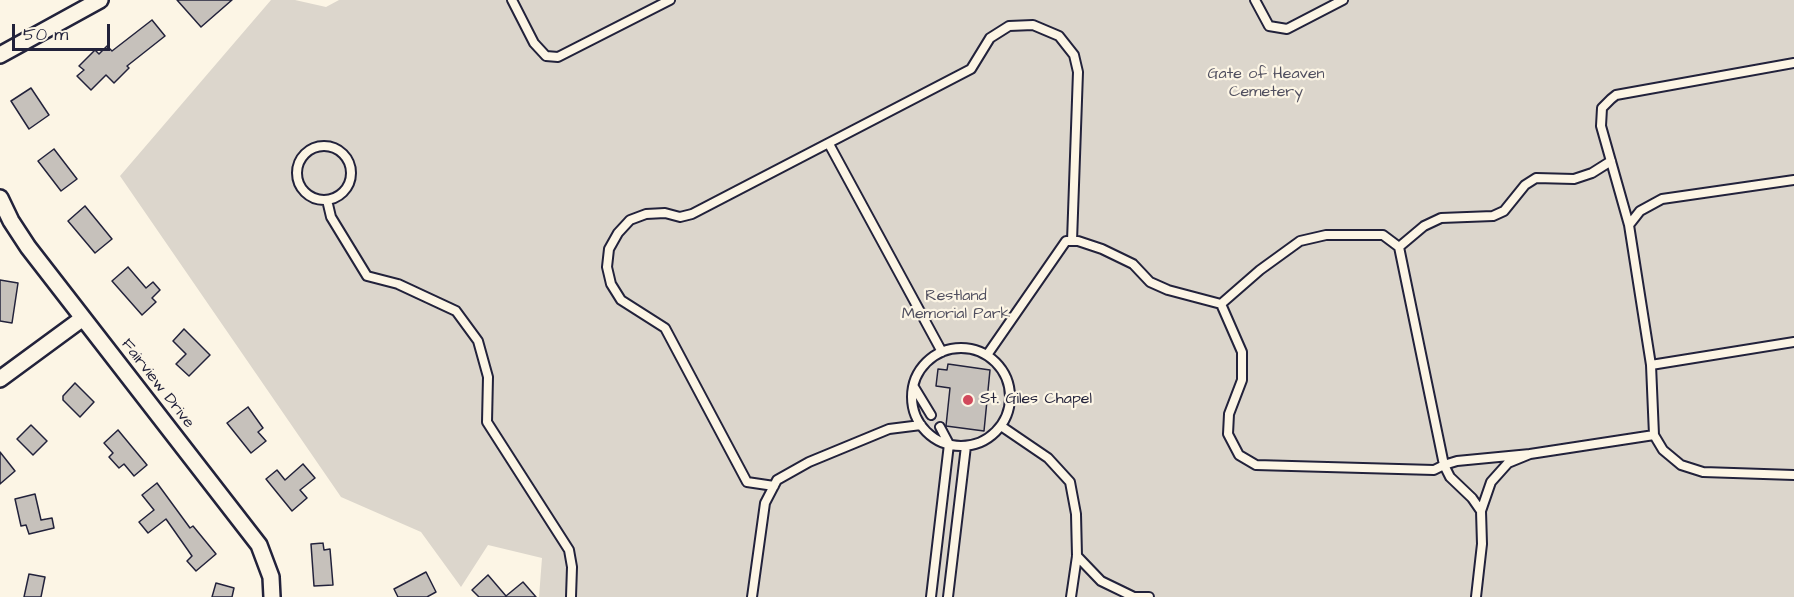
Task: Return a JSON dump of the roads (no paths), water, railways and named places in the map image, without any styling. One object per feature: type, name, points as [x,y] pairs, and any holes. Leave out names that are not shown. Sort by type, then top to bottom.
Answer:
[{"type":"street","points":[[0,55],[100,0]]},
{"type":"street","name":"Fairview Drive","points":[[0,198],[28,247],[258,545],[271,577],[272,597]]},
{"type":"street","points":[[0,379],[83,318]]},
{"type":"lane","points":[[512,0],[534,43],[546,56],[558,57],[670,0]]},
{"type":"lane","points":[[1255,0],[1269,26],[1287,29],[1343,0]]},
{"type":"lane","points":[[774,486],[747,482],[665,328],[621,300],[610,284],[607,267],[609,249],[618,232],[630,220],[646,214],[665,213],[680,217],[692,214],[971,69],[990,38],[1008,26],[1033,25],[1059,36],[1074,55],[1078,72],[1072,241]]},
{"type":"lane","points":[[1794,63],[1616,95],[1602,108],[1601,126],[1629,225],[1651,365],[1654,435],[1663,450],[1681,465],[1703,472],[1794,475]]},
{"type":"lane","points":[[829,144],[942,352]]},
{"type":"lane","points":[[318,147],[335,148],[348,160],[351,168],[348,185],[335,197],[327,200],[310,196],[299,182],[299,164],[303,156],[318,147]]},
{"type":"lane","points":[[1399,247],[1424,226],[1441,218],[1493,216],[1504,212],[1525,184],[1536,178],[1574,179],[1592,173],[1611,161]]},
{"type":"lane","points":[[1629,225],[1640,211],[1662,199],[1794,180]]},
{"type":"lane","points":[[327,200],[331,217],[367,276],[398,284],[456,311],[478,341],[488,377],[487,422],[569,550],[572,567],[571,597]]},
{"type":"lane","points":[[1221,304],[1260,270],[1300,241],[1326,235],[1383,235],[1399,247],[1444,465],[1450,477],[1472,498],[1481,512]]},
{"type":"lane","points":[[987,355],[1065,241],[1102,249],[1133,264],[1150,282],[1168,290],[1221,304]]},
{"type":"lane","points":[[1221,304],[1242,351],[1242,380],[1229,414],[1228,434],[1239,455],[1256,465],[1434,470],[1457,461],[1530,454],[1654,435]]},
{"type":"lane","points":[[1651,365],[1794,342]]},
{"type":"lane","points":[[954,348],[971,349],[987,355],[999,366],[1008,380],[1009,404],[1001,426],[990,437],[966,446],[948,444],[931,436],[921,425],[914,411],[914,387],[925,364],[942,352],[954,348]]},
{"type":"lane","points":[[914,387],[931,415]]},
{"type":"lane","points":[[752,597],[765,502],[777,480],[809,462],[889,429],[921,425]]},
{"type":"lane","points":[[1001,426],[1047,458],[1070,482],[1076,514],[1077,556],[1071,597]]},
{"type":"lane","points":[[931,597],[948,444],[940,427]]},
{"type":"lane","points":[[948,597],[966,446]]},
{"type":"lane","points":[[1476,597],[1482,544],[1481,512],[1485,494],[1499,472],[1508,463],[1530,454]]},
{"type":"lane","points":[[1077,556],[1101,582],[1134,597],[1149,597]]},
{"type":"place","name":"St. Giles Chapel","points":[[968,400]]},
{"type":"park label","name":"Gate of Heaven Cemetery","points":[[1266,84]]},
{"type":"park label","name":"Restland Memorial Park","points":[[956,306]]}]
